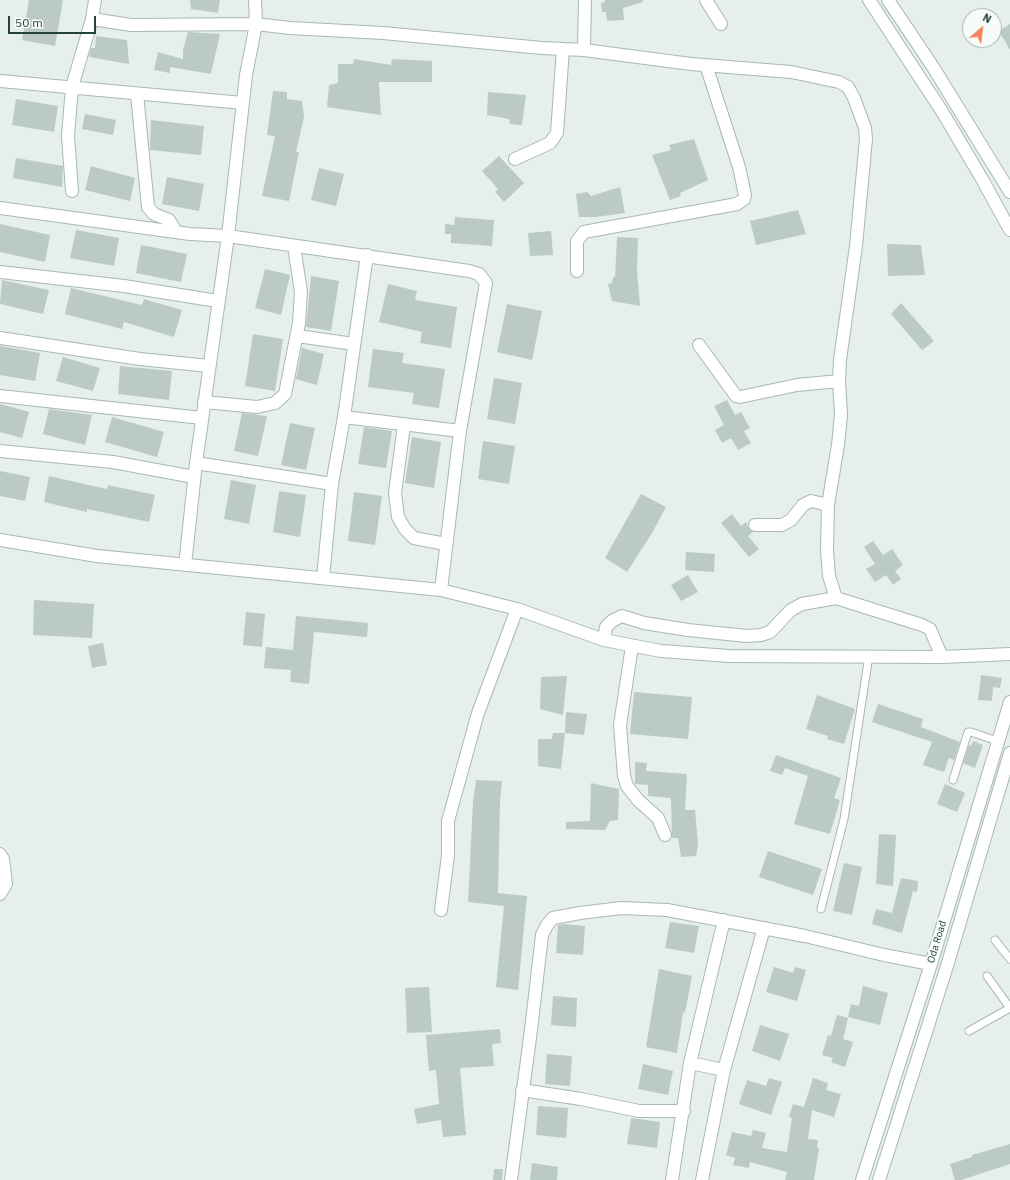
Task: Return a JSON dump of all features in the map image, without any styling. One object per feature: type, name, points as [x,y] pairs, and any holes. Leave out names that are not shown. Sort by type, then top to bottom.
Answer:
[{"type":"street","points":[[72,190],[68,136],[72,88],[92,19],[95,0]]},
{"type":"street","points":[[185,565],[194,477],[217,301],[228,236],[243,103],[256,24],[255,0]]},
{"type":"street","points":[[584,50],[585,0]]},
{"type":"street","points":[[706,0],[721,24]]},
{"type":"street","points":[[869,0],[943,113],[1010,230]]},
{"type":"street","points":[[888,0],[933,67],[1010,192]]},
{"type":"street","points":[[92,19],[131,25],[256,24],[290,28],[391,34],[584,50],[706,65],[791,72],[839,82],[848,88],[854,98],[865,128],[866,139],[856,246],[839,381],[840,415],[838,446],[828,505],[828,570],[836,598]]},
{"type":"street","points":[[515,159],[550,143],[557,133],[563,49]]},
{"type":"street","points":[[577,271],[577,241],[584,232],[737,204],[744,198],[745,194],[739,167],[706,65]]},
{"type":"street","points":[[0,80],[243,103]]},
{"type":"street","points":[[137,94],[148,207],[154,214],[169,220],[176,232]]},
{"type":"street","points":[[0,208],[176,232],[228,236],[368,255],[469,271],[478,274],[486,283],[460,432],[441,590]]},
{"type":"street","points":[[204,402],[257,407],[275,403],[285,394],[297,336],[301,292],[294,246]]},
{"type":"street","points":[[323,578],[332,484],[344,417],[368,255]]},
{"type":"street","points":[[0,272],[124,286],[217,301]]},
{"type":"street","points":[[297,336],[354,344]]},
{"type":"street","points":[[0,338],[140,359],[209,366]]},
{"type":"street","points":[[699,344],[736,396],[740,397],[797,385],[839,381]]},
{"type":"street","points":[[0,396],[202,418]]},
{"type":"street","points":[[344,417],[460,432]]},
{"type":"street","points":[[404,424],[395,493],[398,517],[405,529],[414,538],[446,544]]},
{"type":"street","points":[[0,451],[113,462],[194,477]]},
{"type":"street","points":[[196,463],[332,484]]},
{"type":"street","points":[[755,525],[782,525],[791,520],[803,505],[811,501],[828,505]]},
{"type":"street","points":[[0,540],[97,556],[441,590],[516,609],[604,640],[661,651],[729,656],[869,655],[942,657],[1010,654]]},
{"type":"street","points":[[604,640],[606,627],[612,621],[622,616],[644,623],[688,630],[747,636],[761,635],[770,632],[791,610],[802,604],[836,598],[922,625],[930,629],[942,657]]},
{"type":"street","points":[[441,910],[448,855],[448,822],[478,713],[516,609]]},
{"type":"street","points":[[632,646],[620,725],[624,776],[627,786],[638,800],[658,818],[665,835]]},
{"type":"street","name":"Oda Road","points":[[862,1180],[931,964],[1010,702]]},
{"type":"street","name":"Oda Road","points":[[879,1180],[947,966],[1010,753]]},
{"type":"street","points":[[0,854],[3,859],[6,884],[0,894]]},
{"type":"street","points":[[511,1180],[542,935],[547,925],[553,918],[621,908],[667,910],[764,928],[931,964]]},
{"type":"street","points":[[672,1180],[684,1110],[690,1063],[724,920]]},
{"type":"street","points":[[702,1180],[724,1070],[764,928]]},
{"type":"street","points":[[690,1063],[724,1070]]},
{"type":"street","points":[[522,1090],[581,1099],[639,1111],[684,1110]]},
{"type":"lane","points":[[821,909],[844,819],[869,655]]},
{"type":"lane","points":[[953,780],[968,732],[997,741]]},
{"type":"lane","points":[[995,940],[1010,960]]},
{"type":"lane","points":[[968,1031],[1010,1008],[987,976]]},
{"type":"building","points":[[29,0],[63,0],[55,46],[22,40]]},
{"type":"building","points":[[190,0],[220,0],[218,13],[191,9]]},
{"type":"building","points":[[605,0],[643,0],[643,2],[623,8],[624,20],[607,21],[606,12],[602,12],[601,3],[605,2]]},
{"type":"building","points":[[1010,24],[1010,50],[1002,36],[1002,29]]},
{"type":"building","points":[[188,32],[220,34],[211,74],[170,67],[170,73],[154,70],[158,52],[183,59],[183,50]]},
{"type":"building","points":[[96,36],[127,40],[129,64],[89,57],[91,48],[95,48]]},
{"type":"building","points":[[354,59],[391,65],[392,59],[432,61],[432,82],[379,82],[381,115],[327,107],[329,85],[338,83],[338,64],[353,64]]},
{"type":"building","points":[[273,91],[287,92],[287,99],[302,101],[304,117],[296,152],[299,152],[289,201],[262,196],[275,136],[267,135]]},
{"type":"building","points":[[488,92],[526,95],[522,125],[510,124],[509,119],[487,115]]},
{"type":"building","points":[[16,99],[58,106],[54,132],[12,125]]},
{"type":"building","points":[[85,114],[116,120],[113,135],[82,129]]},
{"type":"building","points":[[151,120],[204,126],[201,155],[150,150]]},
{"type":"building","points":[[694,139],[708,180],[680,193],[681,196],[670,200],[652,155],[671,150],[669,145]]},
{"type":"building","points":[[499,156],[524,183],[504,202],[495,192],[498,189],[482,171]]},
{"type":"building","points":[[16,158],[63,166],[62,187],[13,178]]},
{"type":"building","points":[[91,166],[135,178],[130,201],[85,190]]},
{"type":"building","points":[[319,168],[344,174],[336,206],[311,200]]},
{"type":"building","points":[[167,177],[204,184],[199,211],[162,204]]},
{"type":"building","points":[[620,187],[625,213],[596,217],[579,217],[576,194],[587,192],[591,196]]},
{"type":"building","points":[[798,210],[806,234],[756,245],[750,221]]},
{"type":"building","points":[[455,217],[494,220],[492,246],[451,243],[451,234],[445,234],[445,224],[454,225]]},
{"type":"building","points":[[0,224],[50,235],[45,262],[0,252]]},
{"type":"building","points":[[76,230],[119,238],[114,266],[70,258]]},
{"type":"building","points":[[551,231],[553,255],[530,256],[528,233]]},
{"type":"building","points":[[617,237],[638,238],[637,270],[640,306],[612,301],[608,284],[612,283],[613,277],[615,277]]},
{"type":"building","points":[[887,244],[921,245],[925,275],[888,276]]},
{"type":"building","points":[[141,245],[187,254],[181,282],[136,273]]},
{"type":"building","points":[[265,269],[290,275],[281,315],[255,308]]},
{"type":"building","points":[[311,276],[339,281],[331,331],[306,327]]},
{"type":"building","points":[[2,280],[49,290],[43,314],[0,304]]},
{"type":"building","points":[[388,284],[417,291],[415,300],[457,307],[451,348],[420,343],[422,332],[379,322]]},
{"type":"building","points":[[71,288],[142,305],[144,299],[182,310],[174,337],[124,322],[122,329],[65,314]]},
{"type":"building","points":[[901,303],[934,341],[922,350],[891,314]]},
{"type":"building","points":[[507,304],[542,311],[532,360],[497,352]]},
{"type":"building","points":[[253,334],[283,339],[275,391],[245,386]]},
{"type":"building","points":[[0,346],[40,353],[35,381],[0,375]]},
{"type":"building","points":[[302,348],[324,354],[317,385],[296,379]]},
{"type":"building","points":[[373,349],[404,353],[402,363],[445,369],[439,408],[412,404],[414,393],[368,387]]},
{"type":"building","points":[[63,357],[100,368],[93,391],[56,381]]},
{"type":"building","points":[[120,366],[172,371],[169,400],[118,394]]},
{"type":"building","points":[[494,378],[522,383],[515,424],[487,419]]},
{"type":"building","points":[[727,400],[735,415],[741,412],[750,428],[744,431],[751,443],[738,450],[731,438],[722,443],[715,430],[724,425],[714,406]]},
{"type":"building","points":[[0,404],[29,412],[22,438],[0,432]]},
{"type":"building","points":[[49,409],[92,415],[85,445],[43,434]]},
{"type":"building","points":[[242,413],[267,416],[258,456],[234,451]]},
{"type":"building","points":[[112,417],[164,432],[157,457],[105,442]]},
{"type":"building","points":[[290,423],[315,428],[306,470],[281,465]]},
{"type":"building","points":[[364,427],[392,431],[386,468],[358,464]]},
{"type":"building","points":[[412,437],[441,442],[434,488],[405,483]]},
{"type":"building","points":[[483,441],[515,446],[509,484],[478,479]]},
{"type":"building","points":[[0,471],[30,477],[25,501],[0,496]]},
{"type":"building","points":[[49,476],[107,489],[108,485],[155,495],[149,522],[87,509],[87,512],[44,502]]},
{"type":"building","points":[[231,480],[256,485],[249,524],[224,519]]},
{"type":"building","points":[[279,491],[306,495],[300,537],[273,532]]},
{"type":"building","points":[[354,492],[382,496],[375,545],[348,541]]},
{"type":"building","points":[[641,494],[666,507],[652,533],[627,572],[605,558]]},
{"type":"building","points":[[732,514],[741,526],[746,522],[749,529],[753,532],[748,536],[759,549],[749,557],[721,523]]},
{"type":"building","points":[[873,541],[883,555],[892,549],[903,565],[895,571],[901,579],[893,585],[886,575],[875,582],[866,569],[875,564],[864,547]]},
{"type":"building","points":[[686,552],[715,554],[714,572],[685,570]]},
{"type":"building","points":[[688,575],[698,592],[681,601],[671,585]]},
{"type":"building","points":[[34,600],[94,604],[92,638],[33,635]]},
{"type":"building","points":[[246,612],[265,614],[262,647],[243,645]]},
{"type":"building","points":[[296,616],[368,623],[367,637],[314,632],[309,684],[290,682],[291,670],[264,668],[266,647],[293,650]]},
{"type":"building","points":[[103,643],[107,665],[92,668],[88,646]]},
{"type":"building","points":[[981,675],[1002,678],[1000,688],[993,687],[992,701],[978,700]]},
{"type":"building","points":[[567,676],[563,715],[540,709],[541,677]]},
{"type":"building","points":[[634,692],[692,697],[688,739],[630,734]]},
{"type":"building","points":[[817,695],[855,709],[844,744],[827,739],[828,736],[806,729]]},
{"type":"building","points":[[878,704],[923,719],[921,727],[960,742],[954,760],[949,758],[944,772],[923,765],[932,742],[872,722]]},
{"type":"building","points":[[566,712],[587,714],[584,735],[565,733]]},
{"type":"building","points":[[553,733],[565,733],[561,769],[538,766],[538,739],[552,739]]},
{"type":"building","points":[[973,741],[983,745],[975,768],[963,763],[969,745],[971,746]]},
{"type":"building","points":[[776,755],[841,778],[834,798],[840,800],[830,834],[794,824],[808,776],[785,768],[782,775],[770,771]]},
{"type":"building","points":[[635,762],[647,763],[646,771],[687,774],[685,810],[695,810],[698,844],[696,856],[681,857],[678,838],[672,838],[671,798],[648,796],[648,785],[635,784]]},
{"type":"building","points":[[476,780],[502,781],[500,802],[498,893],[527,896],[518,990],[496,987],[504,906],[468,902],[473,801]]},
{"type":"building","points":[[591,783],[619,789],[618,820],[610,821],[605,830],[566,829],[566,822],[590,821]]},
{"type":"building","points":[[945,784],[965,793],[957,812],[937,804]]},
{"type":"building","points":[[879,834],[896,835],[893,886],[876,884]]},
{"type":"building","points":[[768,851],[822,869],[813,895],[759,877]]},
{"type":"building","points":[[844,863],[862,867],[852,915],[833,911]]},
{"type":"building","points":[[901,878],[918,881],[917,892],[913,891],[902,933],[872,924],[876,909],[892,913]]},
{"type":"building","points":[[670,922],[699,926],[694,953],[665,948]]},
{"type":"building","points":[[558,925],[585,926],[583,955],[556,953]]},
{"type":"building","points":[[774,967],[793,973],[795,967],[806,970],[797,1001],[766,992]]},
{"type":"building","points":[[659,969],[692,976],[685,1013],[683,1012],[677,1053],[646,1047]]},
{"type":"building","points":[[863,986],[888,993],[880,1025],[848,1017],[851,1004],[859,1006]]},
{"type":"building","points":[[429,987],[432,1032],[407,1033],[405,988]]},
{"type":"building","points":[[553,996],[577,998],[576,1027],[551,1025]]},
{"type":"building","points":[[837,1015],[848,1018],[843,1039],[853,1042],[845,1067],[831,1062],[833,1058],[822,1055],[828,1035],[831,1036]]},
{"type":"building","points":[[760,1025],[789,1034],[780,1061],[752,1051]]},
{"type":"building","points":[[500,1029],[501,1043],[492,1044],[494,1066],[460,1068],[466,1135],[443,1137],[441,1120],[417,1124],[414,1109],[439,1104],[436,1070],[429,1071],[426,1035]]},
{"type":"building","points":[[547,1054],[572,1056],[570,1086],[545,1084]]},
{"type":"building","points":[[643,1064],[673,1071],[668,1095],[638,1089]]},
{"type":"building","points":[[769,1078],[782,1082],[771,1115],[739,1104],[747,1080],[766,1086]]},
{"type":"building","points":[[813,1078],[828,1083],[826,1090],[841,1094],[834,1117],[812,1110],[808,1139],[818,1140],[817,1147],[819,1148],[814,1180],[785,1180],[787,1172],[750,1162],[749,1168],[733,1165],[735,1158],[726,1155],[732,1132],[751,1136],[753,1130],[766,1133],[762,1148],[787,1152],[792,1118],[789,1117],[793,1104],[804,1107]]},
{"type":"building","points":[[538,1106],[568,1108],[566,1138],[536,1135]]},
{"type":"building","points":[[631,1118],[660,1122],[657,1148],[627,1144]]},
{"type":"building","points":[[1010,1144],[1010,1164],[961,1180],[955,1180],[950,1164],[972,1157],[972,1155]]},
{"type":"building","points":[[532,1163],[558,1167],[557,1180],[530,1180]]},
{"type":"building","points":[[494,1169],[503,1169],[502,1180],[493,1180]]}]
